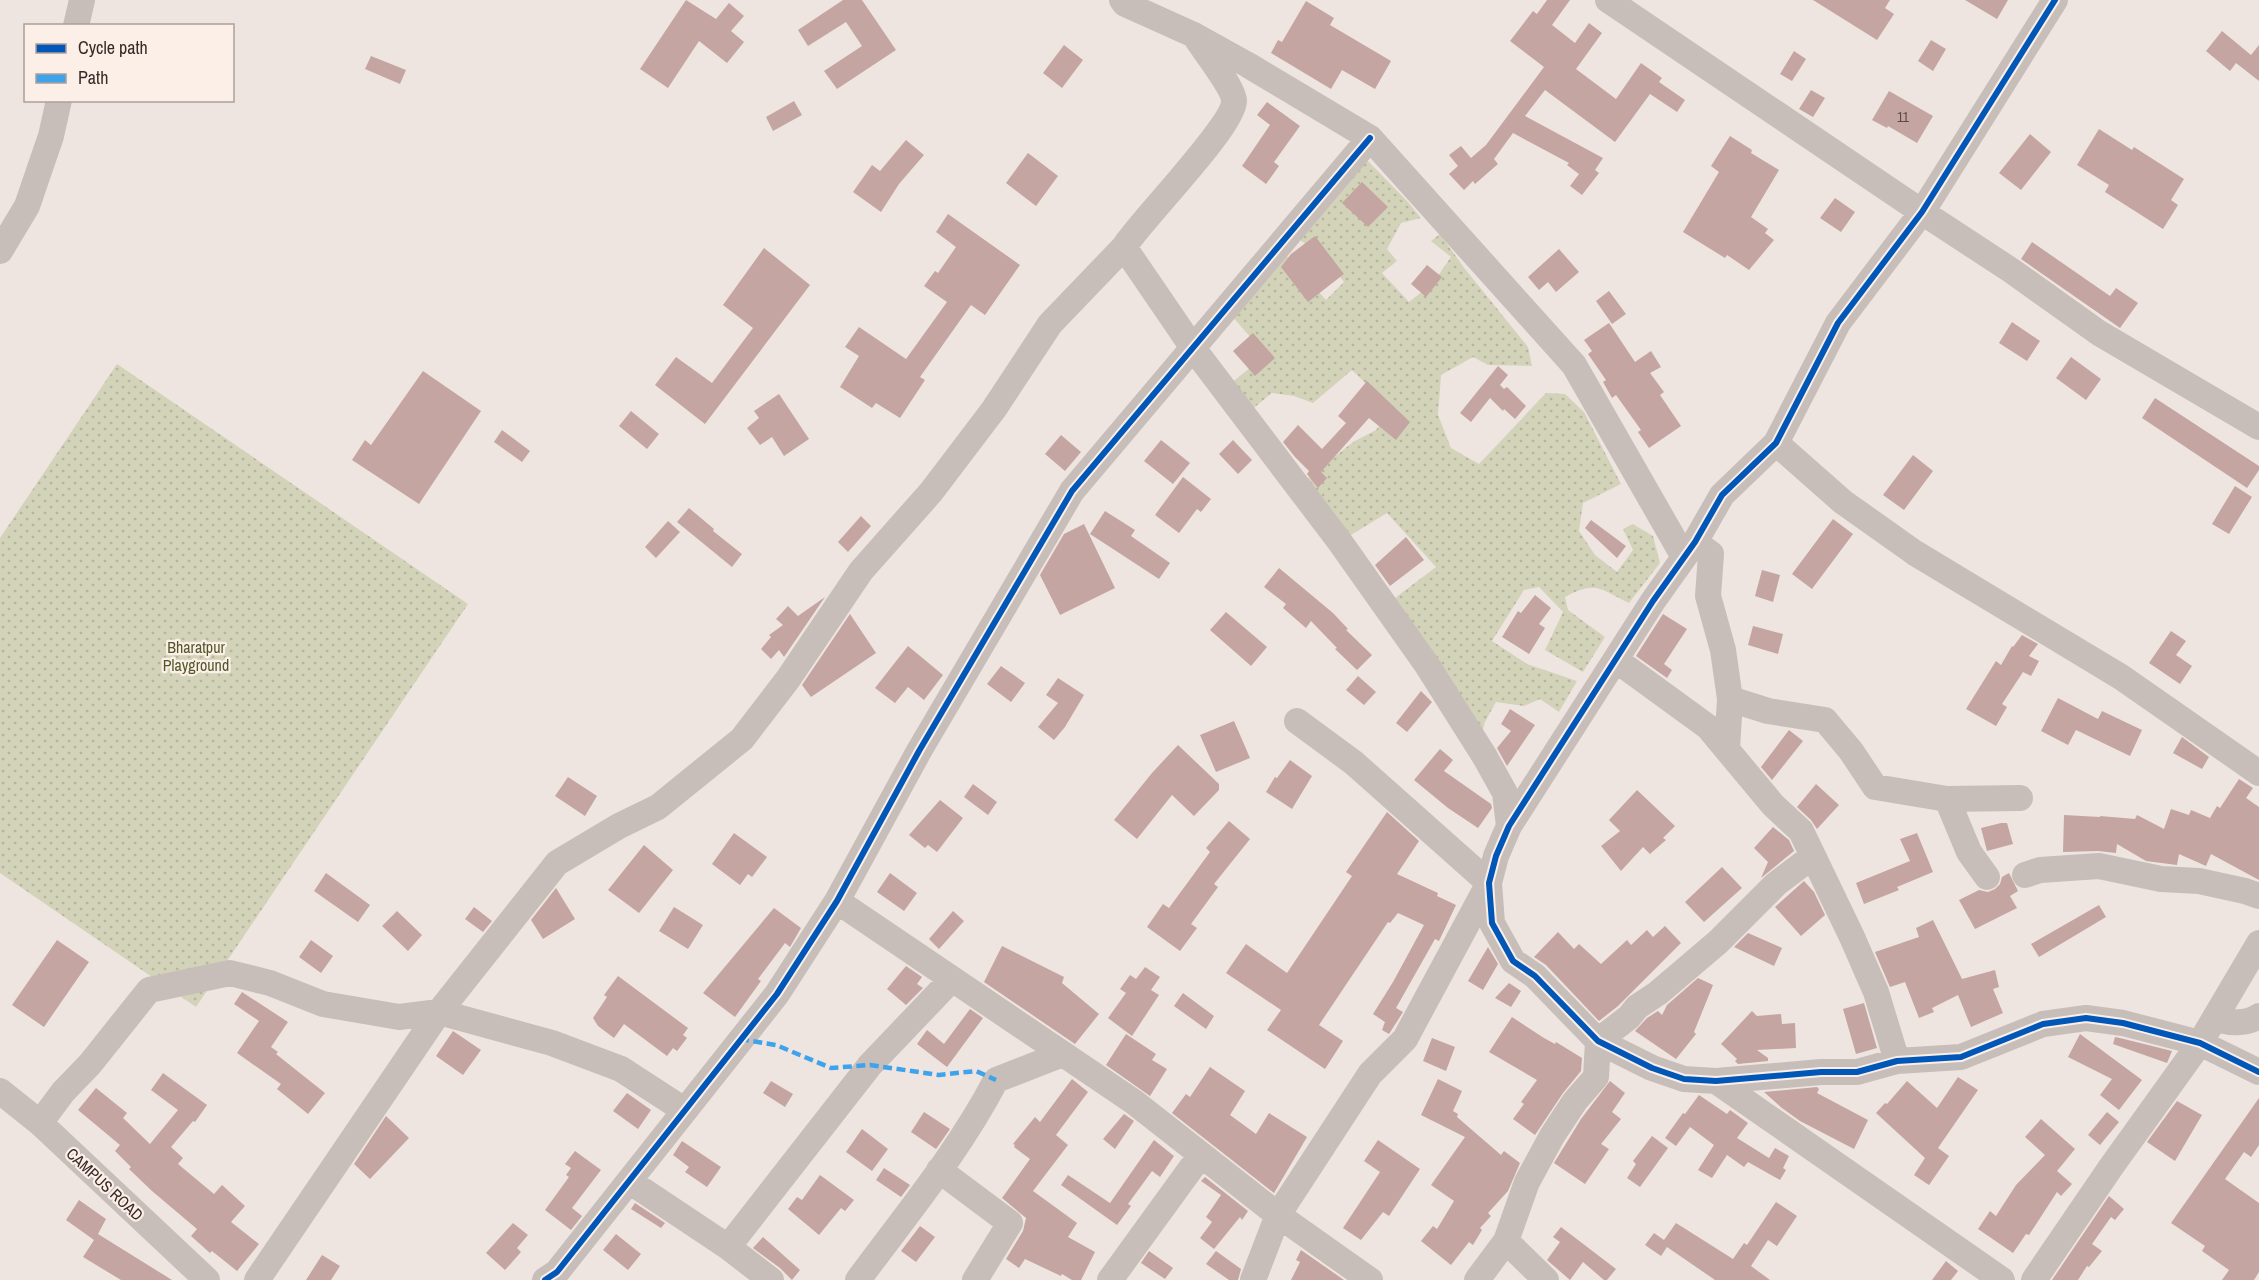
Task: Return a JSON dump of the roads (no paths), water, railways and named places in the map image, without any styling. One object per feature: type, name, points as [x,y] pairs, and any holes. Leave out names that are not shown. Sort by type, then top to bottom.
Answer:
[{"type":"street","points":[[76,24],[82,0]]},
{"type":"street","points":[[1122,0],[1125,4],[1194,35],[1248,64],[1370,138],[1574,365],[1689,550],[1711,554],[1708,596],[1723,650],[1730,699],[1727,749]]},
{"type":"street","points":[[1608,0],[2012,271],[2098,333],[2259,427]]},
{"type":"street","points":[[1253,1280],[1278,1215],[1370,1074],[1405,1039],[1489,883],[1496,856],[1509,826],[1653,601],[1689,550],[1722,495],[1776,442],[1838,323],[1922,212],[2055,0]]},
{"type":"street","points":[[257,1280],[439,1012],[556,863],[619,826],[658,807],[742,739],[788,679],[861,571],[931,492],[994,409],[1050,324],[1124,247],[1135,230],[1196,161],[1231,114],[1234,102],[1232,90],[1194,35]]},
{"type":"street","points":[[0,251],[27,206],[51,136],[59,102]]},
{"type":"street","points":[[545,1280],[557,1272],[777,994],[837,901],[919,751],[1072,491],[1370,138]]},
{"type":"street","points":[[1124,247],[1193,348],[1340,542],[1427,665],[1485,757],[1504,793],[1509,826]]},
{"type":"street","points":[[1776,442],[1843,502],[1916,553],[2121,677],[2259,773]]},
{"type":"street","points":[[1616,660],[1708,727],[1773,805],[1801,831],[1876,993],[1897,1061]]},
{"type":"street","points":[[1730,699],[1768,711],[1825,720],[1875,787],[1947,799],[2020,798]]},
{"type":"street","points":[[1297,721],[1354,763],[1489,883],[1492,923],[1513,961],[1535,976],[1598,1041],[1652,1068],[1684,1079],[1716,1082],[1821,1072],[1857,1072],[1897,1061],[1961,1057],[2043,1024],[2086,1018],[2122,1023],[2200,1043],[2259,1072]]},
{"type":"street","points":[[1947,799],[1969,852],[1988,877]]},
{"type":"street","points":[[1477,1280],[1506,1241],[1527,1182],[1552,1136],[1575,1101],[1596,1077],[1598,1041],[1629,1017],[1636,1007],[1658,993],[1718,942],[1776,884],[1813,856]]},
{"type":"street","points":[[2025,875],[2040,870],[2099,866],[2161,879],[2199,881],[2259,896]]},
{"type":"street","points":[[837,901],[1134,1102],[1278,1215],[1370,1280]]},
{"type":"street","points":[[2034,1280],[2110,1167],[2200,1043],[2259,943]]},
{"type":"street","points":[[40,1124],[63,1092],[90,1064],[149,990],[230,973],[270,983],[323,1004],[399,1017],[439,1012],[552,1043],[621,1069],[684,1110]]},
{"type":"street","points":[[728,1247],[870,1065],[952,979]]},
{"type":"street","points":[[2215,1018],[2225,1023],[2253,1020],[2259,1016]]},
{"type":"street","points":[[858,1280],[939,1170],[980,1110],[996,1080],[1063,1054]]},
{"type":"street","points":[[1716,1082],[2002,1280]]},
{"type":"street","name":"CAMPUS ROAD","points":[[0,1091],[40,1124],[207,1280]]},
{"type":"street","points":[[1110,1280],[1200,1156]]},
{"type":"street","points":[[939,1170],[1010,1223],[975,1280]]},
{"type":"street","points":[[629,1180],[728,1247],[771,1280]]},
{"type":"street","points":[[1506,1241],[1546,1280]]},
{"type":"park label","name":"Bharatpur Playground","points":[[196,656]]}]
